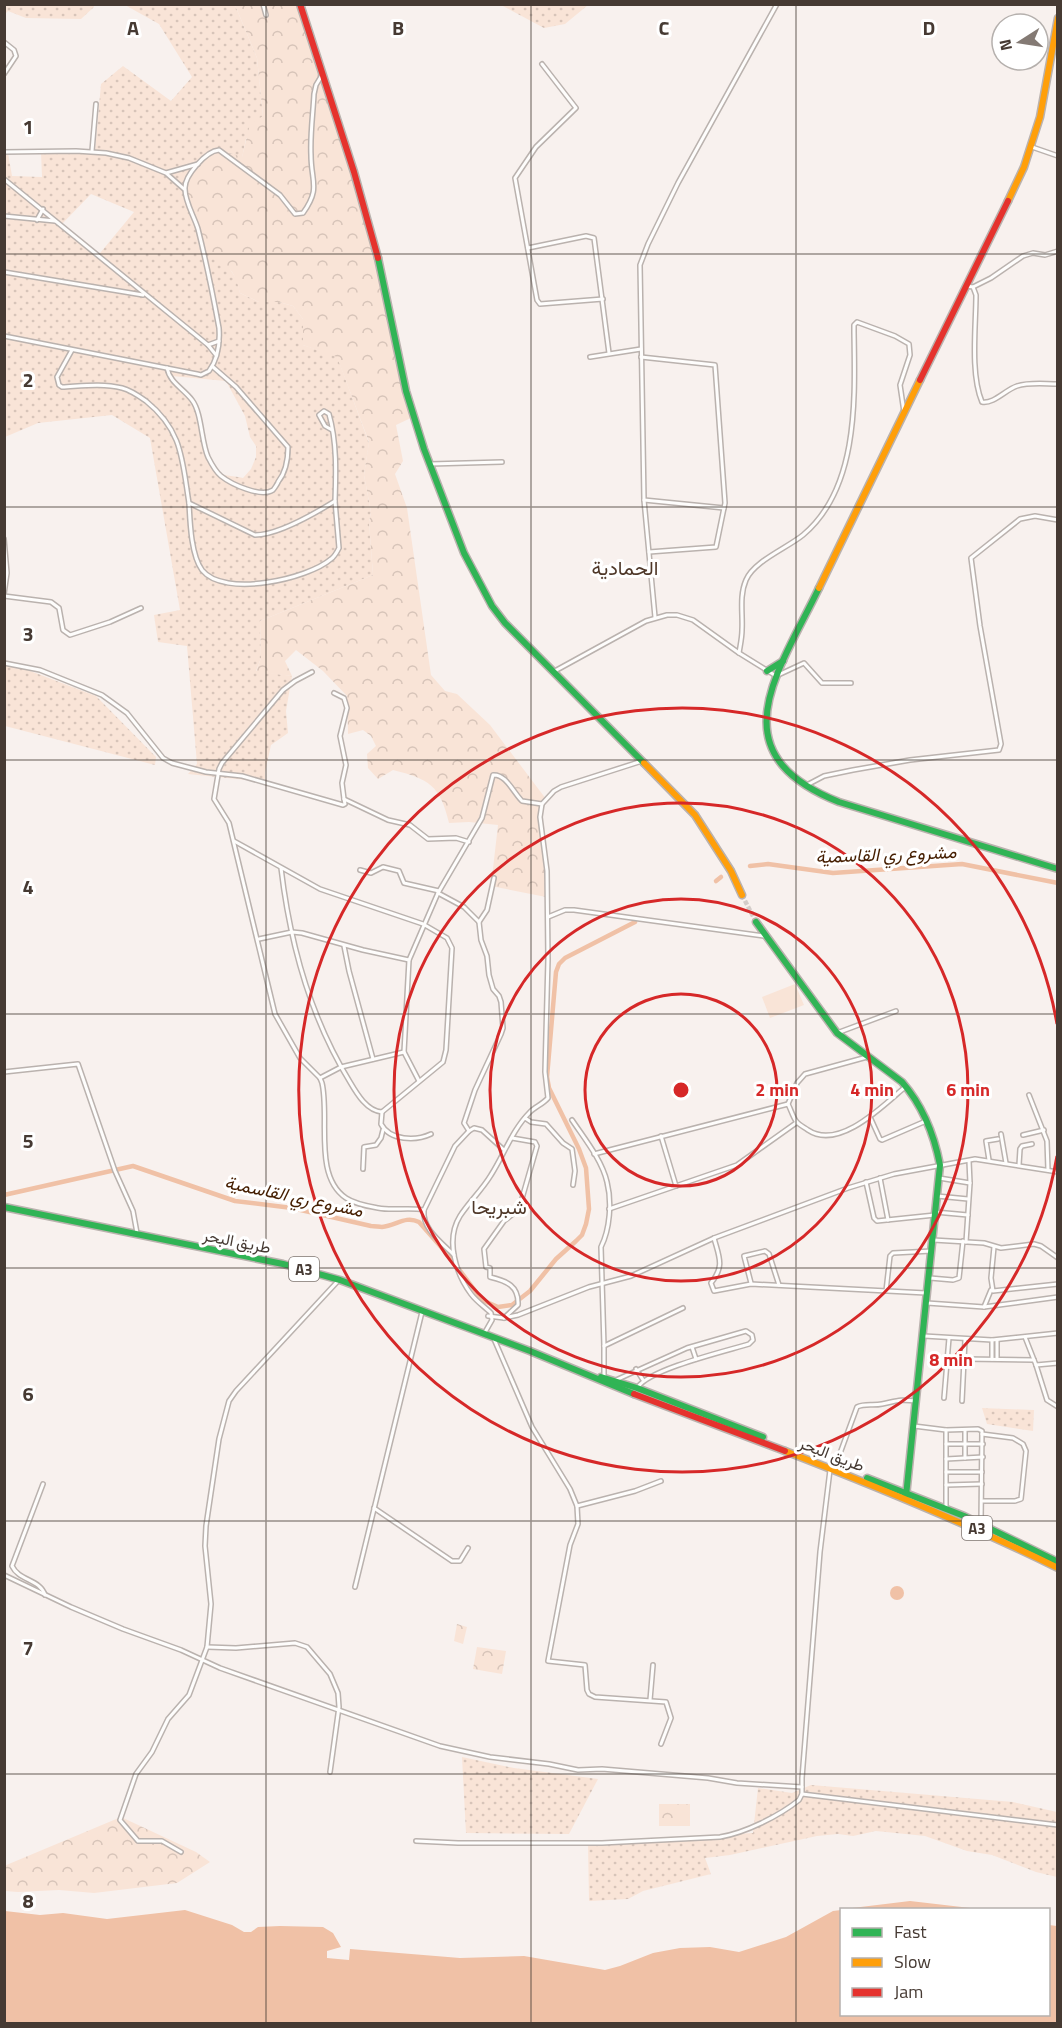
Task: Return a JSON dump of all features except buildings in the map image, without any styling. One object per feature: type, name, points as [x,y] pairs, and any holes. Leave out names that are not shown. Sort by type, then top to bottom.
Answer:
[{"type":"main road","points":[[300,4],[377,251],[406,391],[430,464],[464,553],[492,606],[505,623],[695,815],[731,871],[742,895]]},
{"type":"main road","points":[[1058,18],[1040,117],[1032,147],[969,287],[904,413],[776,676],[767,708],[765,731],[780,764],[793,778],[805,786],[866,810],[1058,869]]},
{"type":"main road","points":[[767,671],[785,660]]},
{"type":"main road","points":[[756,922],[837,1033],[906,1086],[916,1100],[934,1140],[940,1165],[939,1178],[906,1495]]},
{"type":"main road","name":"طريق البحر","points":[[4,1207],[294,1267],[340,1280],[422,1311],[486,1330],[493,1337],[591,1376],[632,1388]]},
{"type":"main road","name":"طريق البحر","points":[[603,1380],[614,1381],[684,1410],[946,1509],[981,1523],[1058,1562]]},
{"type":"main road","name":"طريق البحر","points":[[906,1495],[1058,1568]]},
{"type":"street","points":[[263,4],[266,15]]},
{"type":"street","points":[[655,617],[644,500],[640,349],[642,258],[678,183],[777,4]]},
{"type":"street","points":[[4,42],[14,50],[16,56],[4,74]]},
{"type":"street","points":[[542,64],[576,108],[536,147],[515,177],[539,304],[603,299]]},
{"type":"street","points":[[184,189],[198,164],[212,151],[219,150],[280,195],[295,214],[303,213],[314,194],[315,183],[310,157],[314,94],[322,75]]},
{"type":"street","points":[[92,151],[96,104]]},
{"type":"street","points":[[1032,147],[1058,156]]},
{"type":"street","points":[[4,152],[92,151],[129,158],[166,173],[184,189],[198,229],[217,319],[219,341],[213,367],[201,375],[4,336]]},
{"type":"street","points":[[166,173],[198,164]]},
{"type":"street","points":[[4,179],[208,345],[216,355]]},
{"type":"street","points":[[37,220],[42,209]]},
{"type":"street","points":[[4,216],[57,222]]},
{"type":"street","points":[[527,248],[586,236],[594,238],[609,353]]},
{"type":"street","points":[[1058,251],[1045,255],[1033,253],[1023,256],[991,278],[969,287],[976,295],[975,354],[982,402],[991,402],[1008,390],[1020,386],[1058,384]]},
{"type":"street","points":[[4,272],[145,295]]},
{"type":"street","points":[[739,653],[743,591],[748,576],[813,525],[831,499],[840,479],[847,458],[851,434],[854,325],[857,322],[895,336],[909,344],[910,355],[902,375],[899,391],[904,413]]},
{"type":"street","points":[[208,345],[219,341]]},
{"type":"street","points":[[590,357],[640,349]]},
{"type":"street","points":[[72,350],[57,376],[59,385],[62,387],[87,384],[123,388],[137,395],[166,419],[180,449],[197,561],[203,572],[214,581],[271,583],[316,568],[332,559],[339,548],[335,501],[335,454],[332,430],[329,414],[324,411],[319,415],[325,426],[332,430]]},
{"type":"street","points":[[641,357],[715,365],[724,508],[716,547],[649,552]]},
{"type":"street","points":[[166,367],[175,385],[192,400],[204,447],[209,460],[221,476],[240,487],[264,492],[273,490],[282,478],[288,460],[288,447],[236,387],[213,367]]},
{"type":"street","points":[[430,464],[502,462]]},
{"type":"street","points":[[644,500],[724,508]]},
{"type":"street","points":[[189,503],[255,535],[266,535],[277,532],[335,501]]},
{"type":"street","points":[[805,786],[824,776],[854,770],[910,760],[999,750],[1001,744],[980,626],[971,558],[1020,519],[1035,516],[1058,520]]},
{"type":"street","points":[[4,538],[7,573],[4,595],[51,602],[59,608],[63,630],[70,635],[110,622],[141,608]]},
{"type":"street","points":[[553,672],[655,617],[677,615],[693,620],[776,676],[804,663],[822,683],[851,683]]},
{"type":"street","points":[[4,663],[40,670],[102,695],[127,713],[163,758],[172,763],[188,769],[252,778],[344,805],[342,783],[346,765],[340,736],[347,708],[344,698],[334,693]]},
{"type":"street","points":[[312,672],[283,690],[222,763],[214,799],[226,816],[234,842],[275,1014],[300,1058],[320,1077],[324,1089],[326,1164],[339,1192],[347,1199],[376,1208],[424,1210]]},
{"type":"street","points":[[486,1330],[490,1317],[464,1283],[457,1269],[453,1239],[456,1224],[491,1176],[504,1150],[525,1118],[548,1098],[545,1038],[548,917],[547,871],[540,817],[542,804],[561,787],[643,761]]},
{"type":"street","points":[[419,1081],[404,1052],[409,960],[423,924],[482,818],[493,775],[503,778],[522,801],[542,804]]},
{"type":"street","points":[[344,799],[388,820],[410,825],[428,838],[456,838],[469,842]]},
{"type":"street","points":[[234,842],[303,881],[343,898],[423,924],[447,938],[452,948],[445,1058],[440,1065],[382,1112],[381,1138],[376,1145],[364,1147],[363,1169]]},
{"type":"street","points":[[360,870],[371,873],[383,867],[399,871],[404,883],[439,892],[464,907],[479,922],[489,975],[493,989],[500,996],[503,1028],[465,1120],[469,1131]]},
{"type":"street","points":[[281,868],[292,932],[309,999],[326,1040],[354,1088],[371,1109],[382,1112]]},
{"type":"street","points":[[479,922],[487,910],[494,878]]},
{"type":"street","points":[[548,917],[565,910],[574,910],[764,936]]},
{"type":"street","points":[[258,939],[292,932],[302,933],[344,946],[409,960]]},
{"type":"street","points":[[344,946],[373,1059]]},
{"type":"street","points":[[837,1033],[896,1011]]},
{"type":"street","points":[[320,1077],[341,1067],[404,1052]]},
{"type":"street","points":[[867,1057],[805,1074],[797,1083],[788,1104],[797,1123],[813,1133],[823,1135],[848,1130],[870,1118],[906,1086]]},
{"type":"street","points":[[4,1072],[78,1064],[114,1171],[133,1211],[137,1235]]},
{"type":"street","points":[[1029,1095],[1044,1130],[1049,1155],[1048,1170]]},
{"type":"street","points":[[594,1154],[788,1104]]},
{"type":"street","points":[[525,1118],[531,1122],[546,1124],[553,1129],[563,1143],[573,1149],[575,1171],[573,1185]]},
{"type":"street","points":[[870,1118],[882,1140],[926,1121]]},
{"type":"street","points":[[572,1120],[594,1154],[607,1181],[609,1209],[607,1234],[601,1247],[603,1380]]},
{"type":"street","points":[[609,1209],[737,1164],[797,1123]]},
{"type":"street","points":[[455,1256],[424,1222],[424,1210],[455,1146],[469,1131],[474,1128],[482,1130],[504,1150]]},
{"type":"street","points":[[383,1129],[411,1140],[431,1134]]},
{"type":"street","points":[[1023,1135],[1044,1130]]},
{"type":"street","points":[[1001,1134],[1006,1163]]},
{"type":"street","points":[[661,1136],[676,1187]]},
{"type":"street","points":[[504,1318],[518,1301],[516,1290],[509,1283],[490,1277],[490,1268],[486,1267],[484,1251],[504,1221],[513,1214],[521,1202],[536,1152],[535,1142],[512,1138]]},
{"type":"street","points":[[989,1160],[986,1141],[998,1139]]},
{"type":"street","points":[[1019,1166],[1020,1149],[1022,1146],[1032,1144]]},
{"type":"street","points":[[490,1317],[504,1318],[523,1314],[631,1276],[714,1238],[880,1178],[975,1159],[1058,1172]]},
{"type":"street","points":[[930,1278],[954,1280],[959,1278],[968,1215],[969,1161]]},
{"type":"street","points":[[880,1178],[888,1220]]},
{"type":"street","points":[[939,1178],[970,1183]]},
{"type":"street","points":[[866,1182],[874,1218],[877,1221],[935,1213],[968,1215]]},
{"type":"street","points":[[937,1196],[968,1199]]},
{"type":"street","points":[[714,1238],[721,1263],[711,1283],[714,1291],[751,1284],[928,1293]]},
{"type":"street","points":[[933,1240],[984,1243],[1001,1248],[1038,1245],[1058,1258]]},
{"type":"street","points":[[984,1307],[992,1289],[994,1247]]},
{"type":"street","points":[[751,1284],[744,1256],[765,1251],[769,1254],[779,1285]]},
{"type":"street","points":[[886,1291],[893,1253],[932,1251]]},
{"type":"street","points":[[181,1852],[162,1841],[138,1841],[120,1820],[136,1774],[152,1752],[168,1719],[189,1695],[204,1659],[211,1604],[205,1546],[206,1526],[219,1439],[229,1401],[236,1390],[340,1280]]},
{"type":"street","points":[[992,1289],[995,1292],[1058,1284]]},
{"type":"street","points":[[927,1303],[984,1307],[1058,1297]]},
{"type":"street","points":[[604,1346],[683,1308]]},
{"type":"street","points":[[355,1587],[422,1311]]},
{"type":"street","points":[[614,1381],[636,1369],[692,1347],[746,1331],[753,1338],[749,1344],[696,1359],[643,1380],[632,1388]]},
{"type":"street","points":[[924,1336],[994,1340],[1058,1333]]},
{"type":"street","points":[[493,1337],[532,1427],[570,1489],[577,1506],[578,1524],[570,1545],[548,1661],[585,1665],[585,1683],[591,1695],[666,1702],[670,1718],[661,1744]]},
{"type":"street","points":[[1025,1337],[1047,1400],[1058,1407]]},
{"type":"street","points":[[944,1398],[949,1338]]},
{"type":"street","points":[[962,1401],[965,1340]]},
{"type":"street","points":[[994,1340],[994,1359]]},
{"type":"street","points":[[692,1347],[696,1359]]},
{"type":"street","points":[[964,1359],[1034,1360]]},
{"type":"street","points":[[1036,1365],[1058,1363]]},
{"type":"street","points":[[636,1369],[643,1380]]},
{"type":"street","points":[[416,1840],[458,1843],[602,1843],[720,1837],[766,1821],[790,1807],[802,1794],[820,1552],[833,1467],[857,1407],[895,1400],[916,1401]]},
{"type":"street","points":[[914,1426],[946,1430],[980,1430],[983,1444],[981,1523]]},
{"type":"street","points":[[946,1430],[946,1509]]},
{"type":"street","points":[[965,1430],[965,1458]]},
{"type":"street","points":[[982,1434],[1013,1438],[1025,1445],[1026,1451],[1021,1499],[983,1502]]},
{"type":"street","points":[[946,1444],[983,1444]]},
{"type":"street","points":[[946,1459],[983,1457]]},
{"type":"street","points":[[946,1472],[982,1472]]},
{"type":"street","points":[[577,1506],[635,1491],[661,1481]]},
{"type":"street","points":[[43,1484],[12,1566],[16,1573],[42,1588],[45,1595]]},
{"type":"street","points":[[946,1485],[982,1484]]},
{"type":"street","points":[[374,1508],[452,1561],[460,1561],[468,1548]]},
{"type":"street","points":[[4,1575],[123,1629],[204,1659],[220,1668],[440,1746],[490,1757],[578,1770],[602,1769],[673,1774],[737,1783],[802,1787]]},
{"type":"street","points":[[207,1647],[236,1648],[295,1642],[303,1644],[324,1666],[337,1686],[338,1710],[330,1772]]},
{"type":"street","points":[[650,1700],[652,1665]]},
{"type":"street","points":[[802,1794],[1058,1825]]},
{"type":"green space","points":[[93,4],[94,7],[81,19],[26,18],[8,11],[5,14],[5,5]]},
{"type":"green space","points":[[125,5],[235,5],[257,58],[263,116],[246,139],[242,158],[230,153],[226,263],[237,280],[240,293],[259,302],[279,302],[293,306],[303,319],[303,345],[337,356],[369,443],[364,475],[371,512],[369,522],[373,575],[260,621],[261,658],[256,671],[292,676],[286,711],[288,733],[271,745],[265,782],[188,774],[197,764],[187,646],[158,642],[154,615],[180,610],[150,438],[112,415],[38,423],[5,437],[5,153],[8,153],[12,176],[42,177],[41,152],[95,151],[101,84],[123,66],[171,101],[192,77],[159,24]],"holes":[[[91,194],[134,212],[96,258],[61,225]],[[172,376],[226,381],[245,416],[250,437],[256,446],[256,457],[251,469],[243,478],[219,473],[212,468],[208,461],[197,410]]]},
{"type":"green space","points":[[235,5],[303,5],[332,91],[373,237],[413,417],[396,425],[403,461],[395,474],[407,508],[431,675],[445,691],[457,694],[490,725],[546,799],[540,810],[545,852],[546,897],[491,886],[498,825],[469,822],[449,823],[442,800],[437,792],[424,781],[393,770],[378,779],[368,768],[367,754],[376,746],[371,736],[363,730],[348,734],[347,696],[323,671],[296,650],[285,661],[292,676],[256,672],[261,658],[260,621],[373,575],[369,522],[371,512],[364,475],[369,442],[337,357],[303,345],[303,319],[293,306],[279,302],[259,302],[240,293],[231,270],[210,258],[183,185],[199,160],[205,155],[220,152],[242,157],[250,124],[263,116],[257,58]]},
{"type":"green space","points":[[501,5],[588,5],[565,24],[544,28]]},
{"type":"green space","points":[[4,661],[96,696],[156,757],[155,765],[5,726]]},
{"type":"green space","points":[[795,984],[804,1005],[770,1018],[762,997]]},
{"type":"green space","points":[[982,1408],[1034,1410],[1033,1431],[987,1424]]},
{"type":"green space","points":[[457,1624],[467,1627],[463,1644],[454,1641]]},
{"type":"green space","points":[[477,1647],[506,1651],[502,1674],[473,1669]]},
{"type":"green space","points":[[462,1757],[514,1768],[598,1779],[569,1834],[466,1833]]},
{"type":"green space","points":[[811,1785],[1013,1802],[1057,1812],[1057,1877],[1036,1872],[992,1855],[967,1851],[925,1836],[876,1831],[853,1836],[838,1834],[817,1836],[730,1855],[705,1858],[711,1874],[643,1891],[628,1899],[589,1901],[588,1843],[753,1833],[758,1788],[792,1793]]},
{"type":"green space","points":[[659,1804],[690,1804],[690,1826],[659,1826]]},
{"type":"green space","points":[[121,1817],[196,1852],[210,1862],[177,1883],[94,1893],[59,1890],[5,1891],[4,1866]]},
{"type":"shaded area","points":[[894,1586],[900,1586],[904,1593],[900,1600],[894,1600],[890,1596],[890,1590]]},
{"type":"shaded area","points":[[910,1901],[970,1908],[852,1908]]},
{"type":"shaded area","points":[[185,1910],[232,1925],[244,1932],[251,1932],[258,1927],[323,1927],[333,1933],[341,1947],[327,1951],[327,1958],[349,1960],[350,1949],[460,1958],[524,1956],[605,1970],[653,1953],[680,1948],[710,1947],[739,1952],[786,1937],[833,1911],[840,1910],[840,2016],[1050,2016],[1050,1925],[1057,1926],[1057,2023],[5,2023],[5,1911],[40,1915],[63,1913],[107,1919]]},
{"type":"waterway","name":"مشروع ري القاسمية","points":[[750,866],[768,864],[833,873],[962,864],[1058,883]]},
{"type":"waterway","name":"مشروع ري القاسمية","points":[[716,881],[721,877]]},
{"type":"waterway","name":"مشروع ري القاسمية","points":[[4,1195],[133,1166],[235,1201],[292,1208],[371,1226],[382,1227],[405,1220],[414,1220],[419,1222],[449,1256],[482,1300],[498,1307],[512,1305],[530,1291],[556,1259],[582,1235],[589,1209],[586,1168],[549,1088],[547,1077],[556,972],[559,964],[565,958],[635,922]]},
{"type":"tunnel","points":[[742,895],[756,922]]},
{"type":"traffic: fast","points":[[378,258],[406,391],[424,449],[464,553],[492,606],[505,623],[644,763]]},
{"type":"traffic: fast","points":[[819,588],[775,680],[768,708],[768,735],[778,760],[801,782],[839,802],[1058,869]]},
{"type":"traffic: fast","points":[[767,671],[783,661]]},
{"type":"traffic: fast","points":[[756,922],[837,1033],[902,1082],[927,1121],[938,1154],[940,1165],[906,1496]]},
{"type":"traffic: fast","points":[[4,1207],[283,1264],[340,1280],[530,1351],[634,1394]]},
{"type":"traffic: fast","points":[[601,1377],[637,1388],[763,1437]]},
{"type":"traffic: fast","points":[[867,1478],[964,1516],[1058,1562]]},
{"type":"traffic: slow","points":[[1008,201],[1024,167],[1040,117],[1058,18]]},
{"type":"traffic: slow","points":[[819,588],[920,380]]},
{"type":"traffic: slow","points":[[644,763],[695,815],[731,871],[742,895]]},
{"type":"traffic: slow","points":[[785,1451],[923,1506],[1058,1568]]},
{"type":"traffic: jam","points":[[300,4],[354,172],[378,258]]},
{"type":"traffic: jam","points":[[920,380],[1008,201]]},
{"type":"traffic: jam","points":[[634,1394],[785,1451]]},
{"type":"district","name":"الحمادية","points":[[625,567]]},
{"type":"district","name":"شبريحا","points":[[499,1206]]}]
